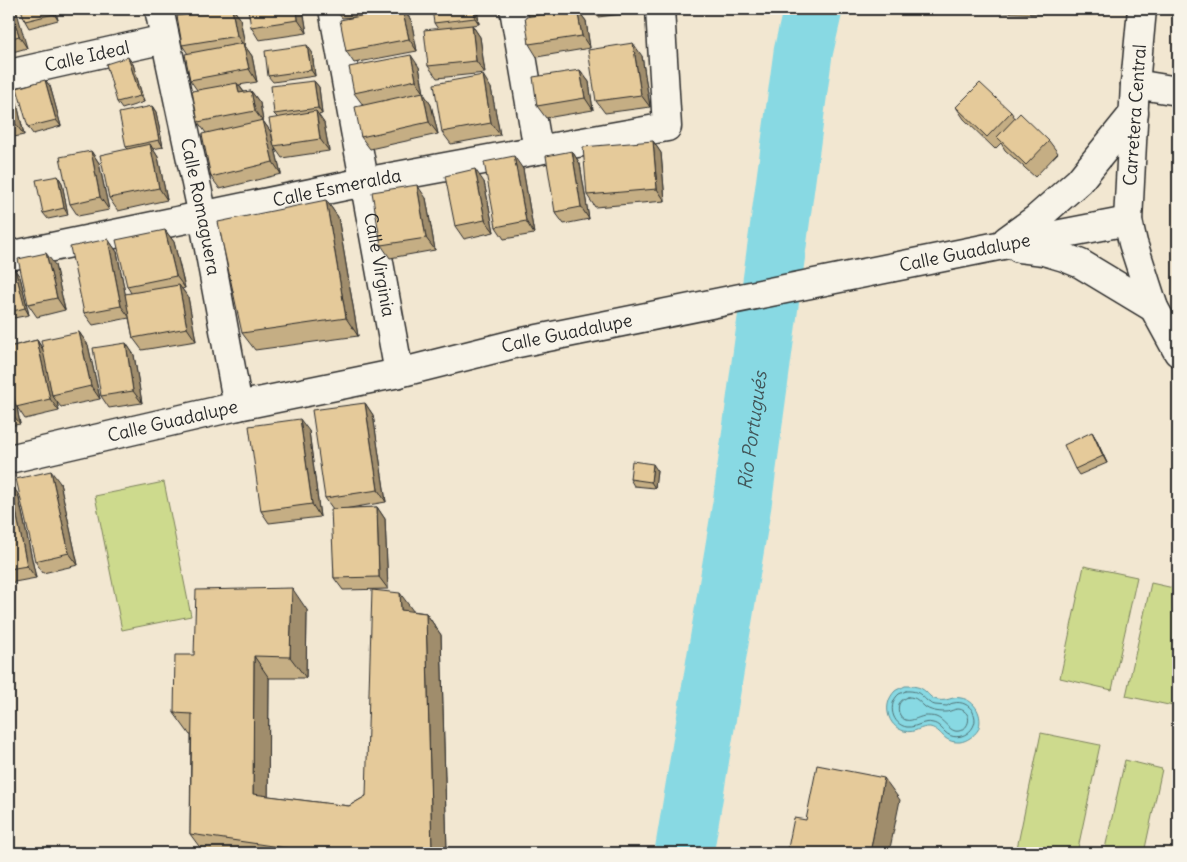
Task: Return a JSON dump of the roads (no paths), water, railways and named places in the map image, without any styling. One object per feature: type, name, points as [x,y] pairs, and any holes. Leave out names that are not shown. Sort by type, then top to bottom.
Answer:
[{"type":"street","name":"Calle Romaguera","points":[[159,9],[203,216],[238,406]]},
{"type":"street","name":"Calle Virginia","points":[[333,9],[399,373]]},
{"type":"street","points":[[514,9],[538,150]]},
{"type":"street","name":"Calle Esmeralda","points":[[9,256],[364,182],[666,127],[660,9]]},
{"type":"street","name":"Carretera Central","points":[[1142,9],[1135,84],[1128,221],[1133,244],[1154,308],[1178,352]]},
{"type":"street","name":"Calle Ideal","points":[[9,74],[165,39]]},
{"type":"street","points":[[1135,84],[1178,91]]},
{"type":"street","points":[[998,246],[1036,220],[1079,181],[1134,113]]},
{"type":"street","name":"Calle Guadalupe","points":[[9,459],[238,406],[399,373],[518,344],[1128,221]]},
{"type":"street","points":[[998,246],[1044,251],[1064,257],[1080,264],[1154,308]]},
{"type":"water","points":[[905,686],[914,686],[921,689],[936,700],[966,699],[974,705],[979,714],[980,725],[978,730],[965,741],[954,742],[930,727],[908,732],[898,728],[890,720],[888,714],[889,702],[895,691]]},
{"type":"waterway","name":"Río Portugués","points":[[684,853],[742,504],[803,53],[813,9]]}]
